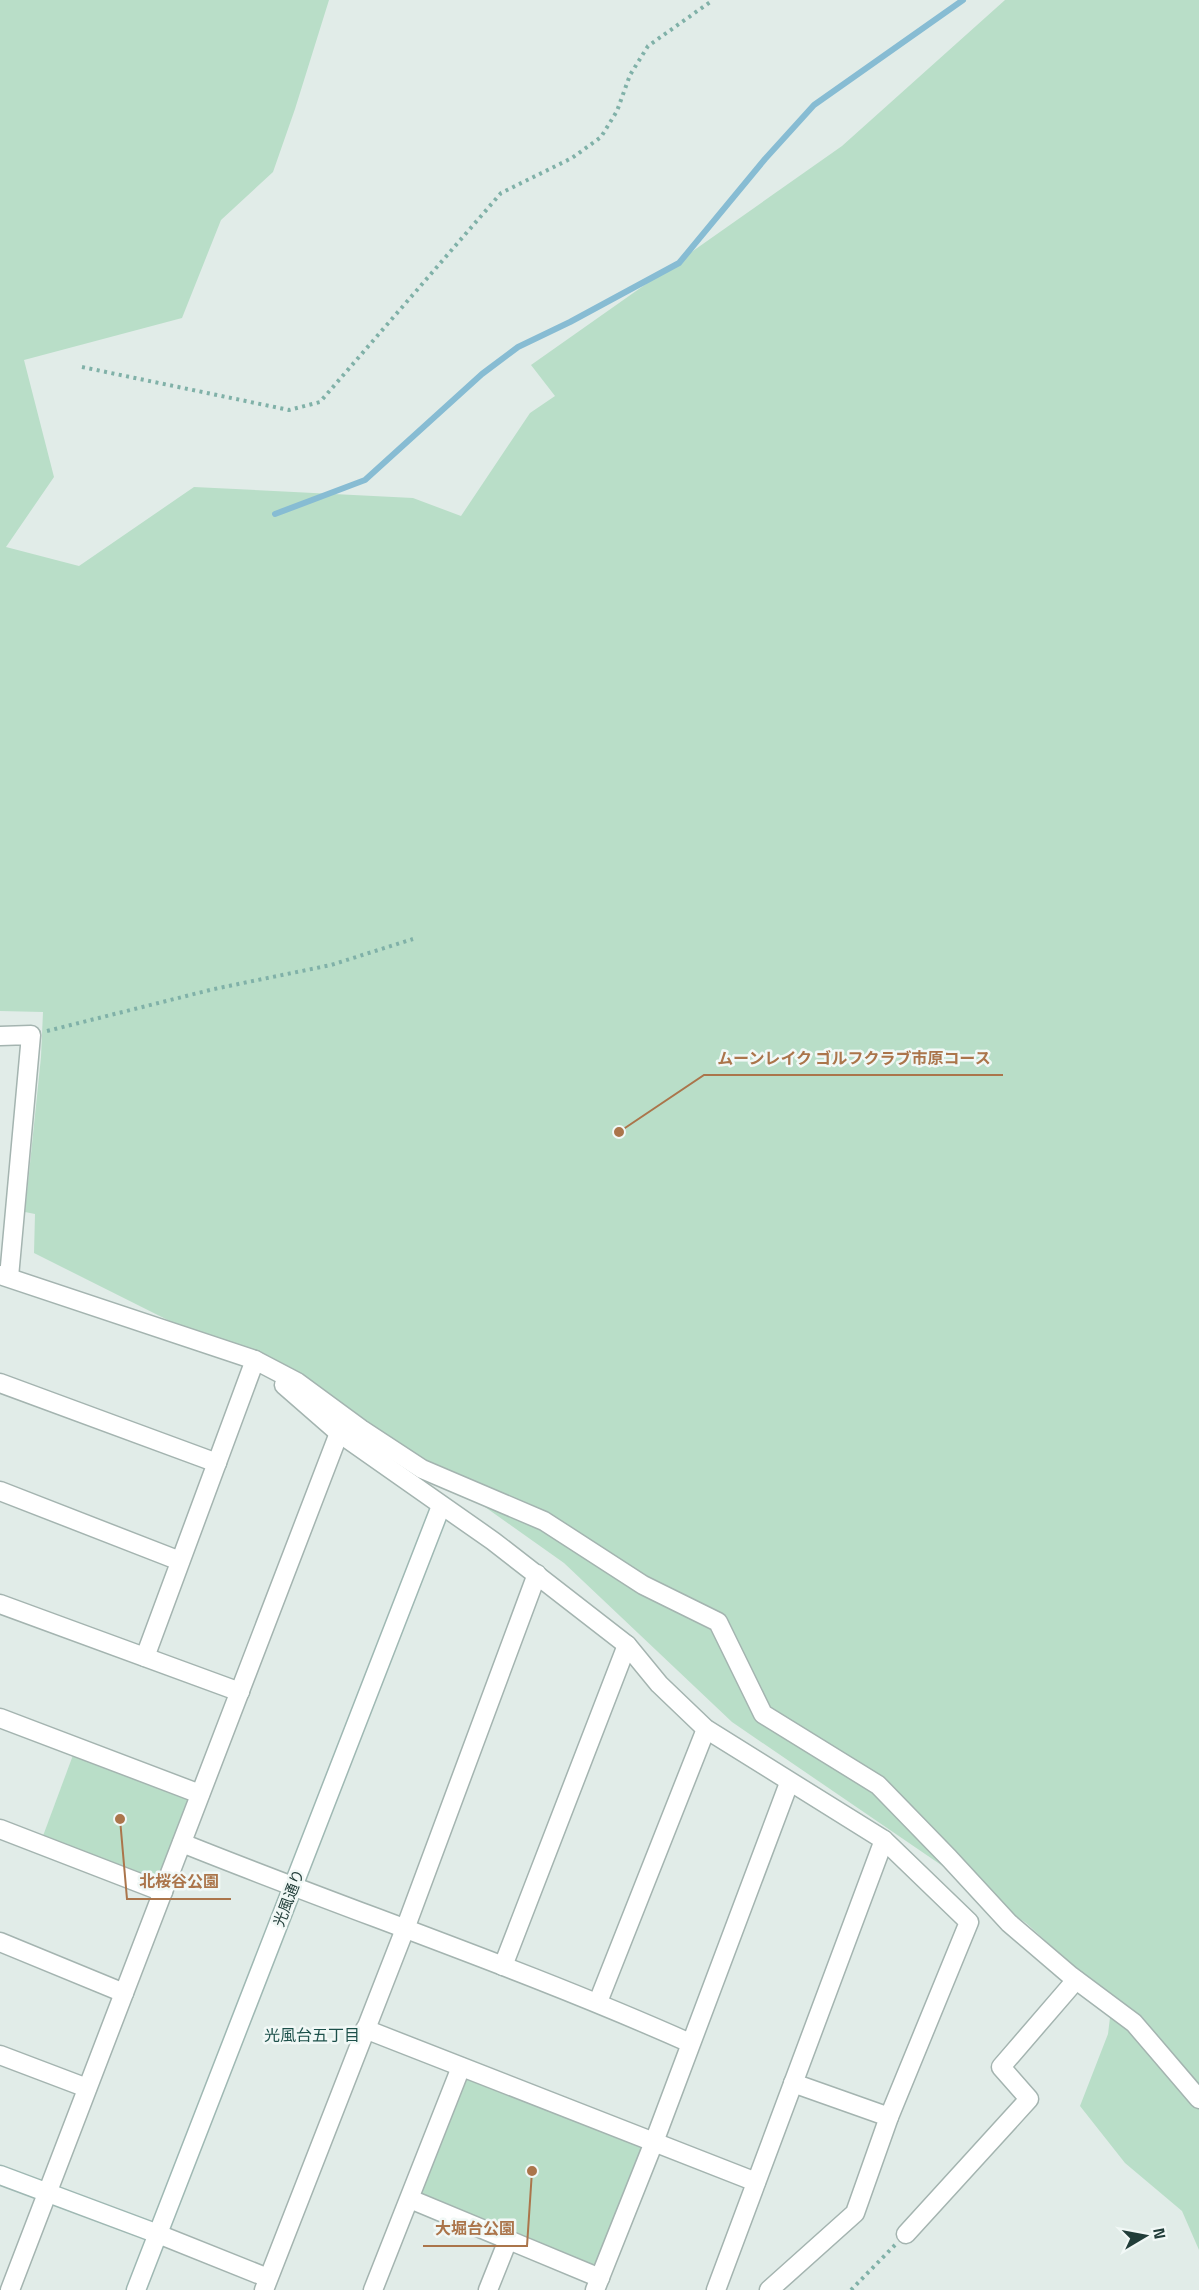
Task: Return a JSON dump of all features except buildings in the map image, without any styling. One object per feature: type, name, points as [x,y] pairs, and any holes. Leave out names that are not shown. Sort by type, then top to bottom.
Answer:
[{"type":"street","points":[[0,1036],[31,1035],[4,1276],[255,1360],[297,1382],[361,1429],[422,1469],[544,1521],[643,1585],[718,1622],[763,1714],[878,1785],[1009,1923],[1076,1980],[1134,2023],[1199,2099]]},
{"type":"street","points":[[255,1360],[339,1433],[537,1574],[627,1645],[659,1684],[706,1729],[789,1783],[884,1840],[969,1922],[890,2117],[855,2213],[769,2290]]},
{"type":"street","points":[[145,1657],[255,1360]]},
{"type":"street","points":[[0,1383],[217,1463]]},
{"type":"street","points":[[10,2290],[339,1433]]},
{"type":"street","points":[[0,1491],[180,1561]]},
{"type":"street","name":"光風通り","points":[[136,2290],[441,1506]]},
{"type":"street","points":[[0,2175],[158,2234],[266,2284],[405,1929],[537,1574]]},
{"type":"street","points":[[0,1604],[240,1692]]},
{"type":"street","points":[[503,1966],[627,1645]]},
{"type":"street","points":[[0,1718],[200,1794]]},
{"type":"street","points":[[598,2002],[706,1729]]},
{"type":"street","points":[[410,2199],[508,2240],[598,2284],[789,1783]]},
{"type":"street","points":[[0,1829],[163,1892]]},
{"type":"street","points":[[716,2290],[884,1840]]},
{"type":"street","points":[[182,1843],[293,1888],[598,2002],[690,2043]]},
{"type":"street","points":[[0,1942],[124,1993]]},
{"type":"street","points":[[906,2234],[1029,2099],[1000,2067],[1076,1980]]},
{"type":"street","points":[[365,2030],[756,2182]]},
{"type":"street","points":[[0,2055],[87,2088]]},
{"type":"street","points":[[374,2290],[461,2067]]},
{"type":"street","points":[[793,2083],[890,2117]]},
{"type":"street","points":[[488,2290],[508,2240]]},
{"type":"path","points":[[82,367],[289,410],[320,402],[501,193],[572,158],[601,137],[617,111],[630,75],[648,46],[713,0]]},
{"type":"path","points":[[31,1035],[214,989],[331,964],[413,939]]},
{"type":"path","points":[[851,2290],[906,2234]]},
{"type":"green space","points":[[0,0],[329,0],[273,172],[221,220],[182,318],[24,360],[54,477],[6,547],[79,566],[194,487],[413,498],[461,516],[530,413],[555,396],[531,365],[842,146],[1005,0],[1199,0],[1199,2250],[1182,2211],[1125,2163],[1080,2106],[1108,2034],[1112,2001],[1026,1923],[732,1722],[564,1563],[351,1412],[34,1253],[35,1214],[25,1212],[41,1057],[43,1012],[0,1011]]},
{"type":"green space","points":[[76,1747],[200,1794],[163,1892],[40,1844]]},
{"type":"green space","points":[[461,2067],[654,2142],[600,2278],[410,2199]]},
{"type":"waterway","points":[[275,514],[365,480],[482,374],[518,347],[570,322],[679,263],[765,159],[814,105],[963,0]]},
{"type":"place","name":"ムーンレイク ゴルフクラブ市原コース","points":[[619,1132]]},
{"type":"place","name":"北桜谷公園","points":[[120,1819]]},
{"type":"place","name":"大堀台公園","points":[[532,2171]]},
{"type":"district","name":"光風台五丁目","points":[[312,2035]]}]
